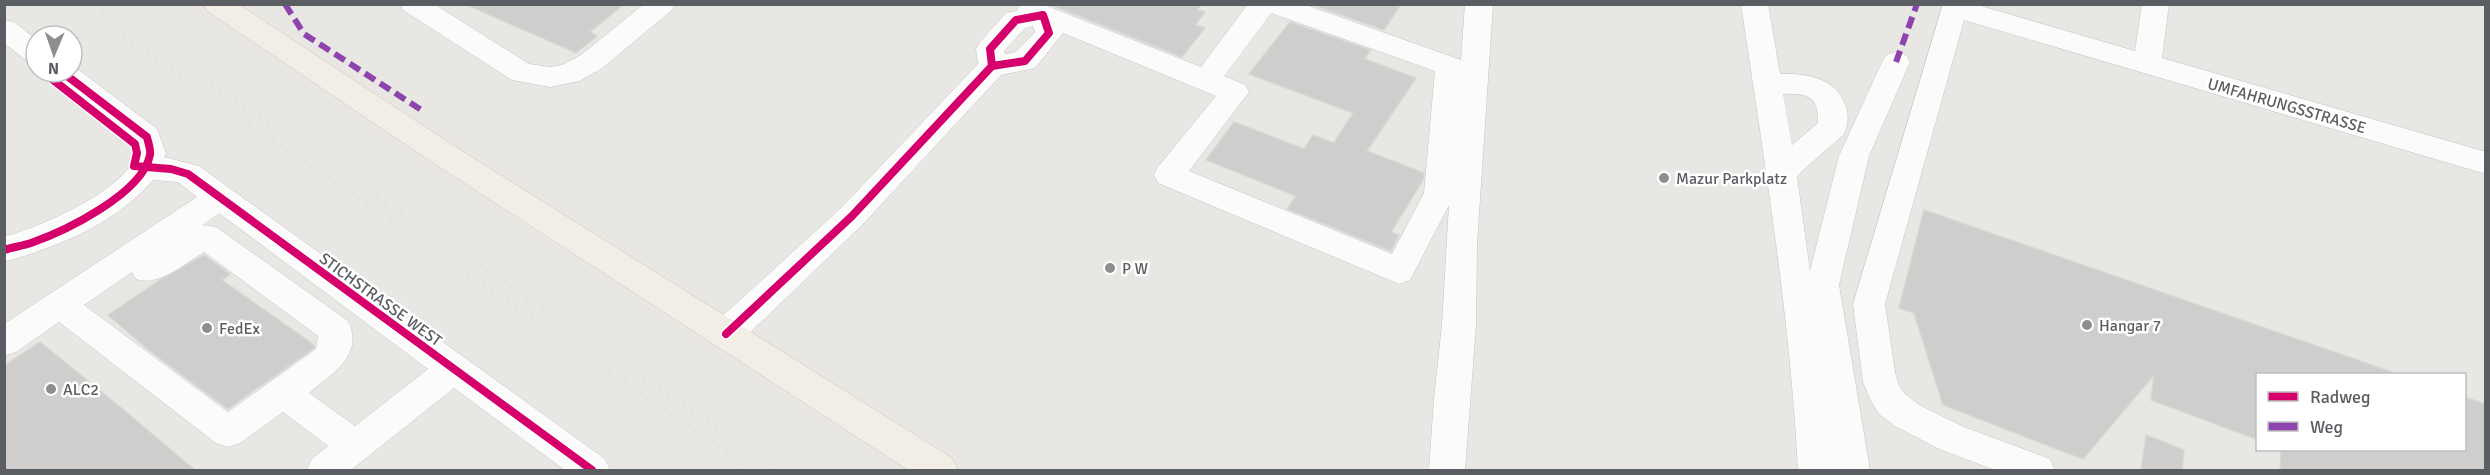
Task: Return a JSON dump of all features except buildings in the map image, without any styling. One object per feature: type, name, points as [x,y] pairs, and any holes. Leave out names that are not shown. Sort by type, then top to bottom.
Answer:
[{"type":"main road","points":[[216,4],[440,152],[939,471]]},
{"type":"street","points":[[413,4],[522,73],[550,77],[569,74],[591,62],[662,4]]},
{"type":"street","points":[[1015,4],[1235,92],[1169,176],[1399,271],[1439,193],[1450,66],[1273,4]]},
{"type":"street","points":[[1206,80],[1263,4]]},
{"type":"street","points":[[1447,471],[1459,325],[1461,244],[1479,4]]},
{"type":"street","points":[[1754,4],[1782,176],[1812,407],[1816,471]]},
{"type":"street","points":[[2147,64],[2156,4]]},
{"type":"street","points":[[1953,6],[1869,304],[1883,393],[1901,414],[1921,425],[2037,471]]},
{"type":"street","name":"UMFAHRUNGSSTRASSE","points":[[1953,6],[2486,163]]},
{"type":"street","points":[[726,334],[852,216],[992,66],[1025,61],[1049,33],[1043,15]]},
{"type":"street","points":[[4,29],[24,43]]},
{"type":"street","points":[[1852,471],[1823,285],[1854,156],[1896,62]]},
{"type":"street","points":[[1767,86],[1792,82],[1814,87],[1829,97],[1834,112],[1833,128],[1792,162],[1782,176]]},
{"type":"street","points":[[4,249],[30,243],[60,231],[128,188],[146,168],[152,145],[147,137],[78,84]]},
{"type":"street","name":"STICHSTRASSE WEST","points":[[146,168],[171,169],[188,174],[592,471]]},
{"type":"street","points":[[4,342],[220,197]]},
{"type":"street","points":[[60,305],[228,432],[331,356],[336,331],[205,236],[147,270]]},
{"type":"street","points":[[249,268],[282,243]]},
{"type":"street","points":[[325,471],[453,369]]},
{"type":"street","points":[[283,393],[355,446]]},
{"type":"railway","points":[[77,4],[753,470]]},
{"type":"railway","points":[[94,4],[780,470]]},
{"type":"marked path","points":[[285,4],[304,34],[423,111]]},
{"type":"marked path","points":[[1896,62],[1917,4]]},
{"type":"cycle path","points":[[726,334],[852,216],[992,66],[1025,61],[1049,33],[1043,15],[1016,20],[990,49],[992,66]]},
{"type":"cycle path","points":[[58,84],[135,144],[137,153],[134,166],[171,169],[188,174],[592,470]]},
{"type":"cycle path","points":[[4,250],[46,237],[88,215],[130,186],[144,170],[151,153],[147,137],[78,84]]},
{"type":"place","name":"Mazur Parkplatz","points":[[1664,178]]},
{"type":"place","name":"P W","points":[[1110,268]]},
{"type":"place","name":"Hangar 7","points":[[2087,325]]},
{"type":"place","name":"FedEx","points":[[207,328]]},
{"type":"place","name":"ALC2","points":[[51,389]]}]
